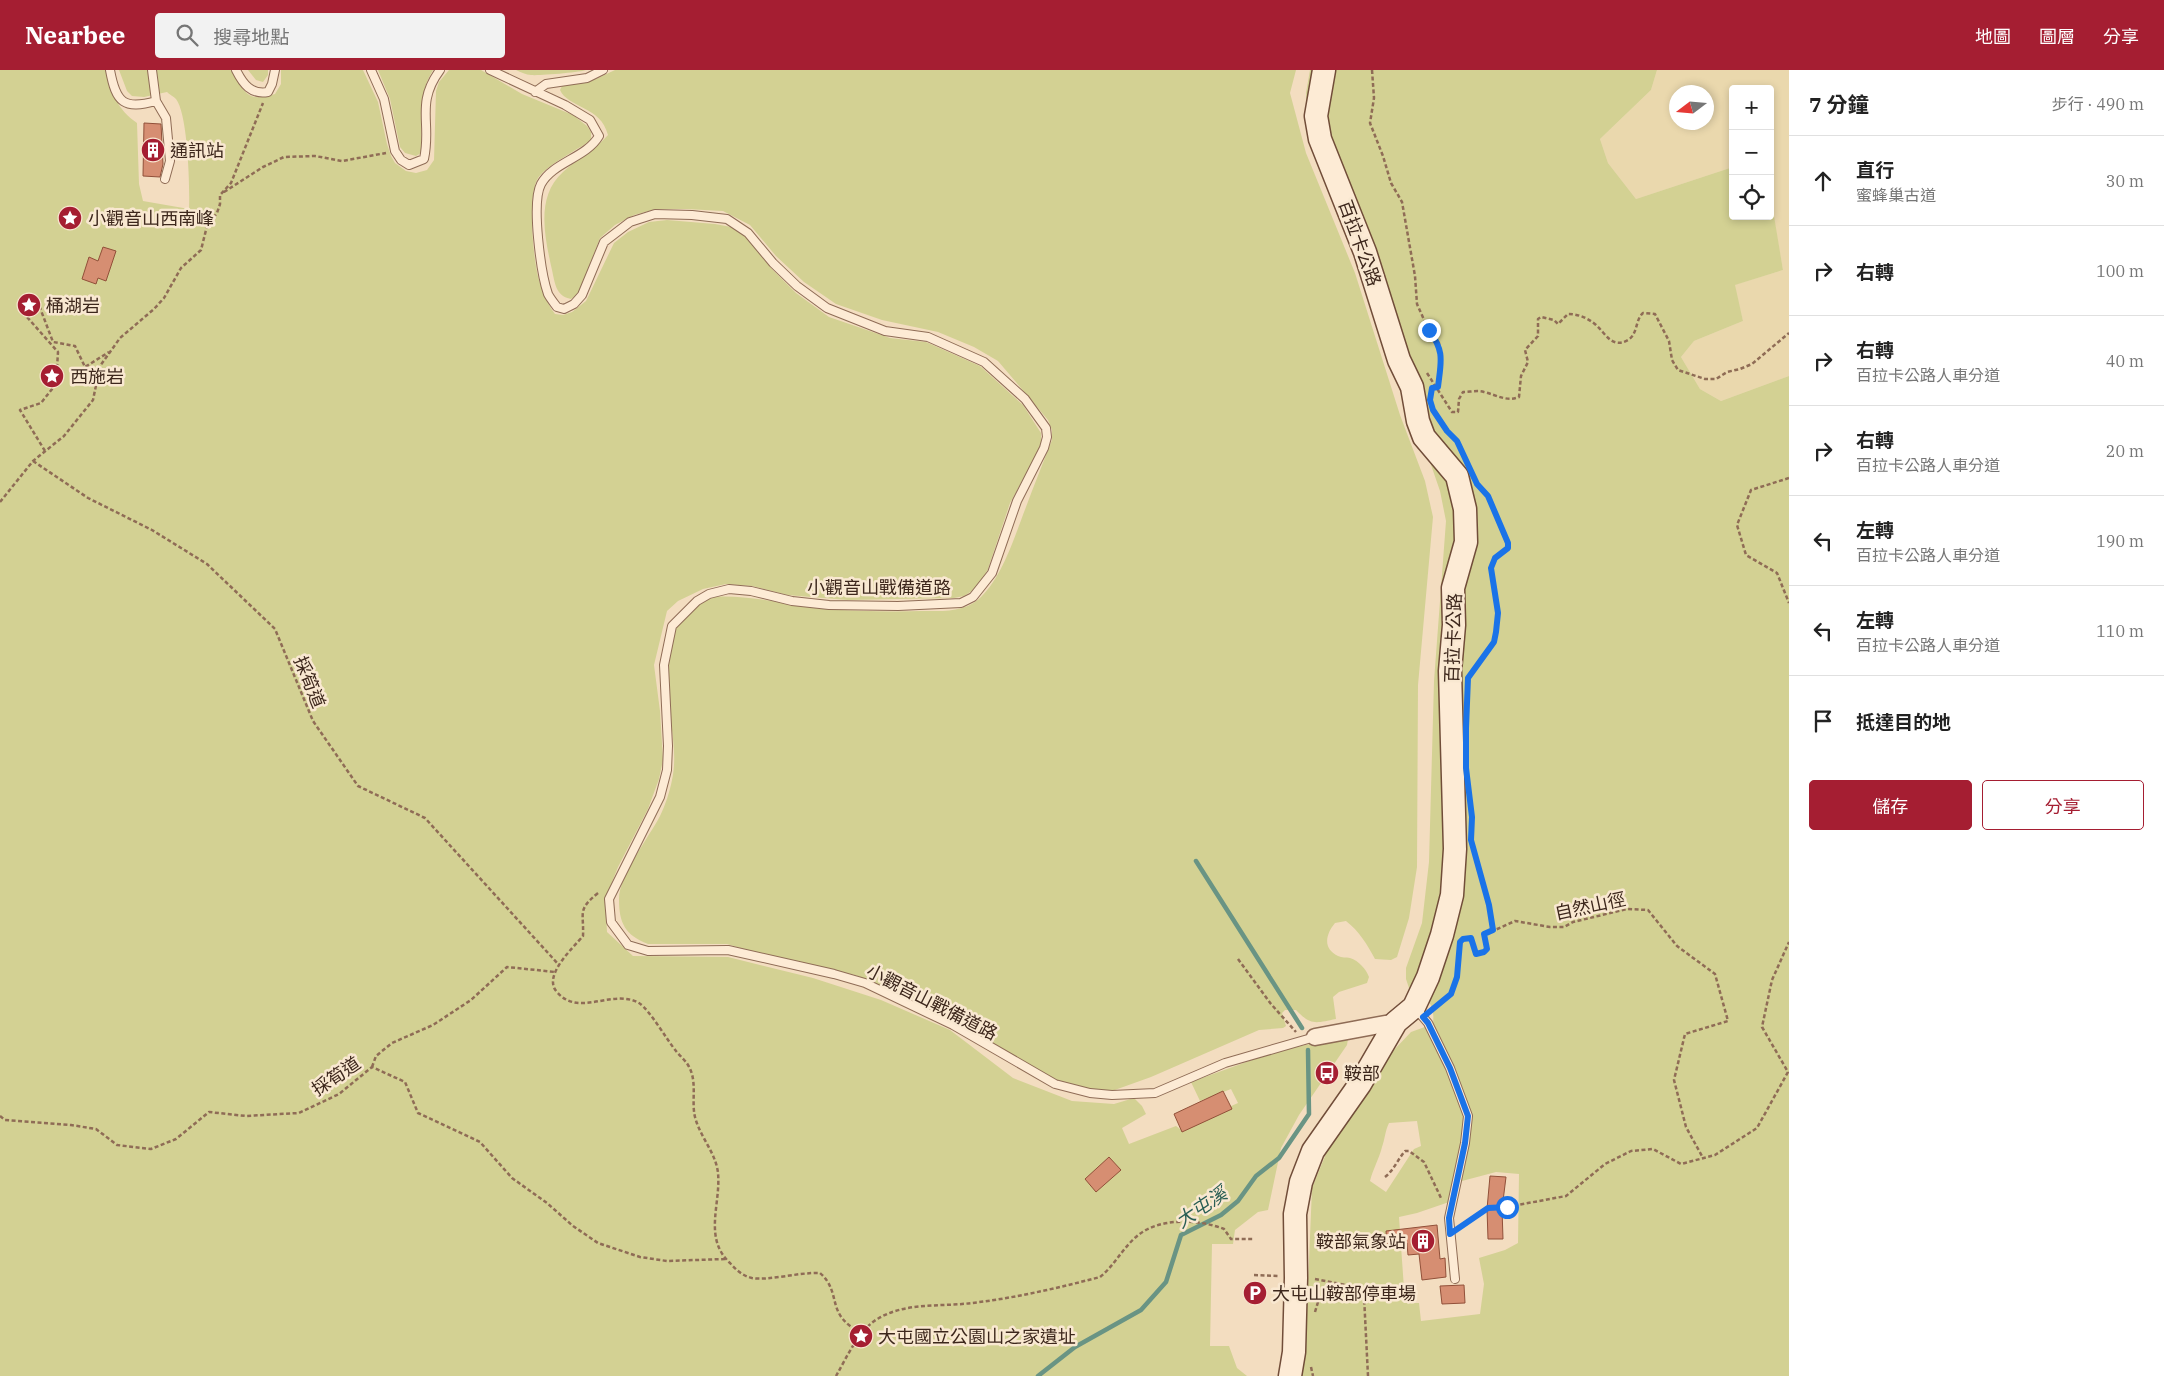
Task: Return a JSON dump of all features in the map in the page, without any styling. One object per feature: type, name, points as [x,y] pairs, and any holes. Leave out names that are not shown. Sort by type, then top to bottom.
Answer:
[{"type":"main road","name":"百拉卡公路","points":[[1290,1376],[1294,1352],[1295,1214],[1301,1182],[1313,1151],[1360,1084],[1396,1022],[1419,1012],[1452,895],[1455,849],[1450,671],[1454,625],[1453,588],[1466,542],[1465,509],[1457,476],[1424,437],[1418,421],[1412,387],[1399,360],[1365,252],[1320,139],[1316,116],[1324,70]]},
{"type":"street","points":[[1309,1038],[1396,1022]]},
{"type":"lane","points":[[110,70],[113,85],[119,99],[123,102],[128,105],[140,106],[156,101]]},
{"type":"lane","points":[[152,70],[156,101],[166,118],[170,161],[165,180]]},
{"type":"lane","points":[[236,70],[247,88],[260,94],[268,92],[275,70]]},
{"type":"lane","points":[[371,70],[384,99],[394,151],[409,165],[424,159],[426,149],[425,106],[430,84],[440,70]]},
{"type":"lane","name":"小觀音山戰備道路","points":[[490,70],[565,105],[590,120],[600,136],[588,148],[554,171],[541,184],[536,211],[542,270],[549,295],[557,307],[564,308],[574,304],[582,295],[604,242],[630,222],[655,214],[692,215],[727,220],[748,233],[773,263],[797,286],[827,308],[884,332],[928,337],[984,362],[1024,399],[1046,428],[1047,437],[1044,448],[1016,501],[992,573],[973,597],[960,603],[898,606],[829,605],[792,601],[751,591],[729,589],[709,594],[685,612],[672,626],[664,665],[668,746],[667,770],[660,797],[609,899],[611,922],[628,945],[648,951],[728,950],[865,983],[952,1025],[1055,1084],[1090,1093],[1112,1095],[1155,1093],[1225,1063],[1309,1038]]},
{"type":"lane","points":[[535,92],[546,84],[587,78],[603,70]]},
{"type":"lane","points":[[1419,1012],[1428,1023],[1450,1068],[1468,1116],[1465,1143],[1449,1218],[1455,1279]]},
{"type":"path","points":[[1372,70],[1374,98],[1370,124],[1384,156],[1391,183],[1402,202],[1415,276],[1417,304],[1429,330],[1439,343],[1441,358],[1438,387],[1452,412],[1458,412],[1459,399],[1463,392],[1482,391],[1512,400],[1519,397],[1521,376],[1528,362],[1525,350],[1538,336],[1537,323],[1541,317],[1554,320],[1558,324],[1568,314],[1577,314],[1596,325],[1607,340],[1615,342],[1628,340],[1635,332],[1639,316],[1643,313],[1655,314],[1669,341],[1672,360],[1678,370],[1705,379],[1716,379],[1727,372],[1752,364],[1789,333]]},
{"type":"path","points":[[0,502],[33,461],[64,436],[93,400],[100,366],[112,349],[120,338],[164,298],[181,268],[201,250],[207,226],[217,213],[220,195],[231,183],[268,92]]},
{"type":"path","points":[[220,195],[263,167],[284,157],[315,156],[342,161],[394,151]]},
{"type":"path","points":[[45,451],[20,410],[42,403],[56,384],[58,352],[28,317],[28,305],[37,300],[53,342],[75,346],[85,367],[112,349]]},
{"type":"path","points":[[1432,388],[1438,387]]},
{"type":"path","points":[[1438,419],[1457,441],[1465,458]]},
{"type":"path","name":"採筍道","points":[[33,461],[88,498],[152,530],[207,564],[275,629],[313,721],[358,786],[425,818],[559,964]]},
{"type":"path","points":[[1789,478],[1751,490],[1736,525],[1746,555],[1777,573],[1789,603]]},
{"type":"path","points":[[1468,678],[1494,642],[1498,613],[1491,568],[1495,558],[1508,548],[1508,543],[1488,496],[1477,484]]},
{"type":"path","points":[[1419,1012],[1451,994],[1457,977],[1460,942],[1463,939],[1471,938],[1476,954],[1487,949],[1484,934],[1493,930],[1489,905],[1474,850]]},
{"type":"path","points":[[619,876],[588,901],[583,908],[581,917],[583,936],[559,964],[552,978],[554,990],[562,998],[574,1004],[620,998],[641,1004],[688,1066],[693,1078],[696,1120],[715,1159],[718,1173],[714,1220],[717,1242],[725,1259],[738,1272],[752,1278],[820,1273],[826,1278],[840,1318],[850,1328],[862,1333]]},
{"type":"path","name":"自然山徑","points":[[1493,930],[1515,920],[1550,927],[1564,927],[1573,922],[1626,909],[1648,910],[1677,946],[1715,974],[1728,1021],[1685,1034],[1674,1080],[1686,1126],[1703,1158]]},
{"type":"path","points":[[1450,1234],[1488,1208],[1507,1207],[1566,1196],[1605,1164],[1631,1151],[1653,1149],[1681,1164],[1715,1155],[1757,1128],[1788,1072],[1762,1027],[1772,980],[1789,942]]},
{"type":"path","points":[[1238,959],[1271,1004],[1309,1038]]},
{"type":"path","points":[[372,1067],[376,1056],[392,1043],[434,1025],[471,1000],[506,967],[555,972]]},
{"type":"path","name":"採筍道","points":[[0,1116],[5,1120],[72,1125],[96,1129],[117,1145],[151,1149],[176,1139],[209,1112],[246,1116],[299,1113],[339,1094],[372,1067],[405,1082],[418,1113],[480,1142],[512,1178],[547,1203],[573,1226],[598,1242],[640,1257],[667,1261],[725,1259]]},
{"type":"path","points":[[1385,1177],[1405,1151],[1415,1154],[1424,1162],[1431,1173],[1449,1218]]},
{"type":"path","points":[[836,1376],[862,1333],[877,1318],[896,1311],[926,1305],[971,1303],[1012,1297],[1100,1277],[1107,1272],[1136,1237],[1146,1230],[1167,1224],[1196,1222],[1224,1229],[1230,1239],[1254,1239]]},
{"type":"path","points":[[1254,1275],[1277,1276]]},
{"type":"path","points":[[1312,1279],[1356,1288],[1364,1296],[1368,1376]]},
{"type":"shaded area","points":[[0,70],[107,70],[116,100],[130,118],[137,123],[139,184],[143,201],[189,209],[186,135],[180,107],[176,99],[167,92],[144,97],[132,96],[127,91],[119,70],[231,70],[247,94],[258,97],[275,94],[281,84],[281,70],[363,70],[378,102],[391,156],[395,163],[406,171],[416,173],[427,170],[434,160],[436,91],[439,82],[449,70],[481,70],[522,94],[573,115],[587,126],[591,132],[591,140],[548,168],[538,178],[535,187],[532,230],[537,274],[548,303],[555,314],[563,315],[572,312],[586,301],[614,243],[628,232],[649,222],[667,220],[731,227],[747,238],[772,269],[796,293],[829,317],[890,338],[926,342],[980,366],[1023,405],[1041,433],[1041,443],[1010,503],[988,569],[981,582],[964,596],[954,598],[848,600],[787,595],[752,586],[726,584],[703,589],[678,601],[667,611],[654,665],[660,711],[663,760],[659,779],[648,809],[618,867],[608,892],[607,932],[633,956],[728,957],[813,978],[881,1000],[950,1030],[1013,1078],[1072,1101],[1114,1104],[1134,1098],[1142,1106],[1146,1114],[1122,1128],[1129,1144],[1176,1126],[1180,1129],[1238,1103],[1231,1089],[1200,1101],[1191,1082],[1277,1051],[1339,1038],[1348,1039],[1347,1045],[1299,1115],[1281,1148],[1268,1210],[1258,1212],[1235,1230],[1233,1244],[1212,1244],[1210,1346],[1229,1346],[1237,1368],[1247,1376],[0,1376]]},
{"type":"shaded area","points":[[248,70],[268,70],[268,75],[263,82],[256,80]]},
{"type":"shaded area","points":[[378,70],[433,70],[428,79],[423,97],[421,116],[422,146],[421,153],[416,156],[405,153],[400,147],[390,99]]},
{"type":"shaded area","points":[[516,70],[586,70],[535,75]]},
{"type":"shaded area","points":[[615,70],[1296,70],[1290,93],[1306,153],[1355,273],[1400,415],[1425,481],[1433,517],[1418,685],[1417,867],[1409,918],[1397,957],[1391,960],[1375,959],[1362,938],[1346,921],[1335,923],[1332,927],[1327,941],[1330,949],[1338,956],[1350,958],[1359,963],[1369,977],[1367,983],[1339,992],[1333,997],[1336,1019],[1314,1022],[1306,1019],[1296,1010],[1285,1010],[1282,1013],[1286,1026],[1283,1028],[1259,1030],[1151,1077],[1112,1091],[1084,1091],[1017,1065],[959,1020],[919,1001],[855,975],[764,955],[727,944],[648,944],[634,937],[625,927],[620,915],[620,890],[629,868],[660,816],[674,770],[668,680],[672,641],[676,625],[680,619],[696,603],[706,598],[720,596],[757,599],[824,609],[860,611],[945,611],[968,606],[981,597],[989,588],[1002,567],[1052,440],[1052,430],[1048,420],[998,361],[974,347],[938,332],[882,320],[836,304],[804,282],[776,256],[750,225],[723,211],[656,209],[634,215],[615,225],[600,238],[579,293],[571,299],[562,295],[557,289],[554,280],[545,232],[544,218],[548,193],[554,182],[563,172],[608,135],[599,118],[570,101],[560,90],[562,86],[596,79]]},
{"type":"shaded area","points":[[1310,70],[1657,70],[1651,90],[1600,139],[1608,163],[1636,199],[1729,168],[1729,220],[1774,220],[1774,216],[1783,270],[1735,285],[1743,321],[1694,341],[1681,357],[1700,389],[1721,401],[1789,376],[1789,1376],[1298,1376],[1306,1335],[1312,1188],[1332,1139],[1393,1051],[1411,1032],[1433,1024],[1432,1007],[1422,997],[1410,991],[1406,979],[1406,968],[1422,923],[1429,862],[1434,681],[1446,521],[1440,491],[1307,111],[1306,93]],"holes":[[[1417,1121],[1421,1146],[1414,1149],[1386,1192],[1370,1181],[1389,1123]],[[1496,1172],[1519,1174],[1518,1243],[1505,1250],[1479,1258],[1484,1284],[1480,1314],[1421,1321],[1419,1303],[1405,1303],[1399,1217],[1452,1201],[1462,1181]]]},
{"type":"shaded area","points":[[1657,70],[1789,70],[1789,376],[1721,401],[1700,389],[1681,357],[1694,341],[1743,321],[1734,285],[1783,270],[1774,219],[1774,85],[1729,85],[1729,168],[1636,199],[1608,163],[1600,139],[1651,90]]},
{"type":"building","name":"通訊站","points":[[144,123],[161,124],[163,164],[160,177],[143,176]]},
{"type":"building","points":[[103,247],[116,251],[106,281],[98,278],[96,284],[82,279],[89,257],[98,261]]},
{"type":"building","points":[[1223,1091],[1232,1109],[1182,1132],[1174,1114]]},
{"type":"building","points":[[1109,1157],[1121,1170],[1096,1192],[1085,1179]]},
{"type":"building","points":[[1490,1176],[1506,1177],[1502,1209],[1503,1239],[1488,1239],[1487,1209]]},
{"type":"building","name":"鞍部氣象站","points":[[1437,1225],[1440,1259],[1445,1258],[1446,1277],[1422,1280],[1419,1254],[1408,1255],[1407,1243],[1387,1244],[1386,1231]]},
{"type":"building","points":[[1464,1285],[1465,1303],[1442,1304],[1440,1286]]},
{"type":"waterway","name":"大屯溪","points":[[1196,861],[1302,1028]]},
{"type":"waterway","name":"大屯溪","points":[[1038,1376],[1075,1347],[1141,1310],[1166,1282],[1181,1235],[1221,1215],[1238,1201],[1256,1176],[1279,1158],[1309,1114],[1308,1050]]},
{"type":"place","name":"通訊站","points":[[153,150]]},
{"type":"place","name":"小觀音山西南峰","points":[[70,218]]},
{"type":"place","name":"桶湖岩","points":[[29,305]]},
{"type":"place","name":"西施岩","points":[[52,376]]},
{"type":"place","name":"鞍部","points":[[1327,1073]]},
{"type":"place","name":"鞍部氣象站","points":[[1423,1241]]},
{"type":"place","name":"大屯山鞍部停車場","points":[[1255,1293]]},
{"type":"place","name":"大屯國立公園山之家遺址","points":[[861,1336]]},
{"type":"route","points":[[1429,330],[1439,343],[1441,358],[1438,387],[1432,388],[1430,400],[1433,410],[1447,431],[1457,441],[1477,484],[1488,496],[1508,543],[1508,548],[1495,558],[1491,568],[1498,613],[1496,632],[1494,642],[1468,678],[1466,728],[1466,768],[1472,817],[1471,840],[1489,905],[1493,930],[1484,934],[1487,949],[1484,952],[1476,954],[1471,938],[1463,939],[1460,942],[1457,977],[1451,994],[1423,1017],[1428,1023],[1450,1068],[1468,1116],[1465,1143],[1449,1218],[1450,1234],[1488,1208],[1507,1207]]}]
